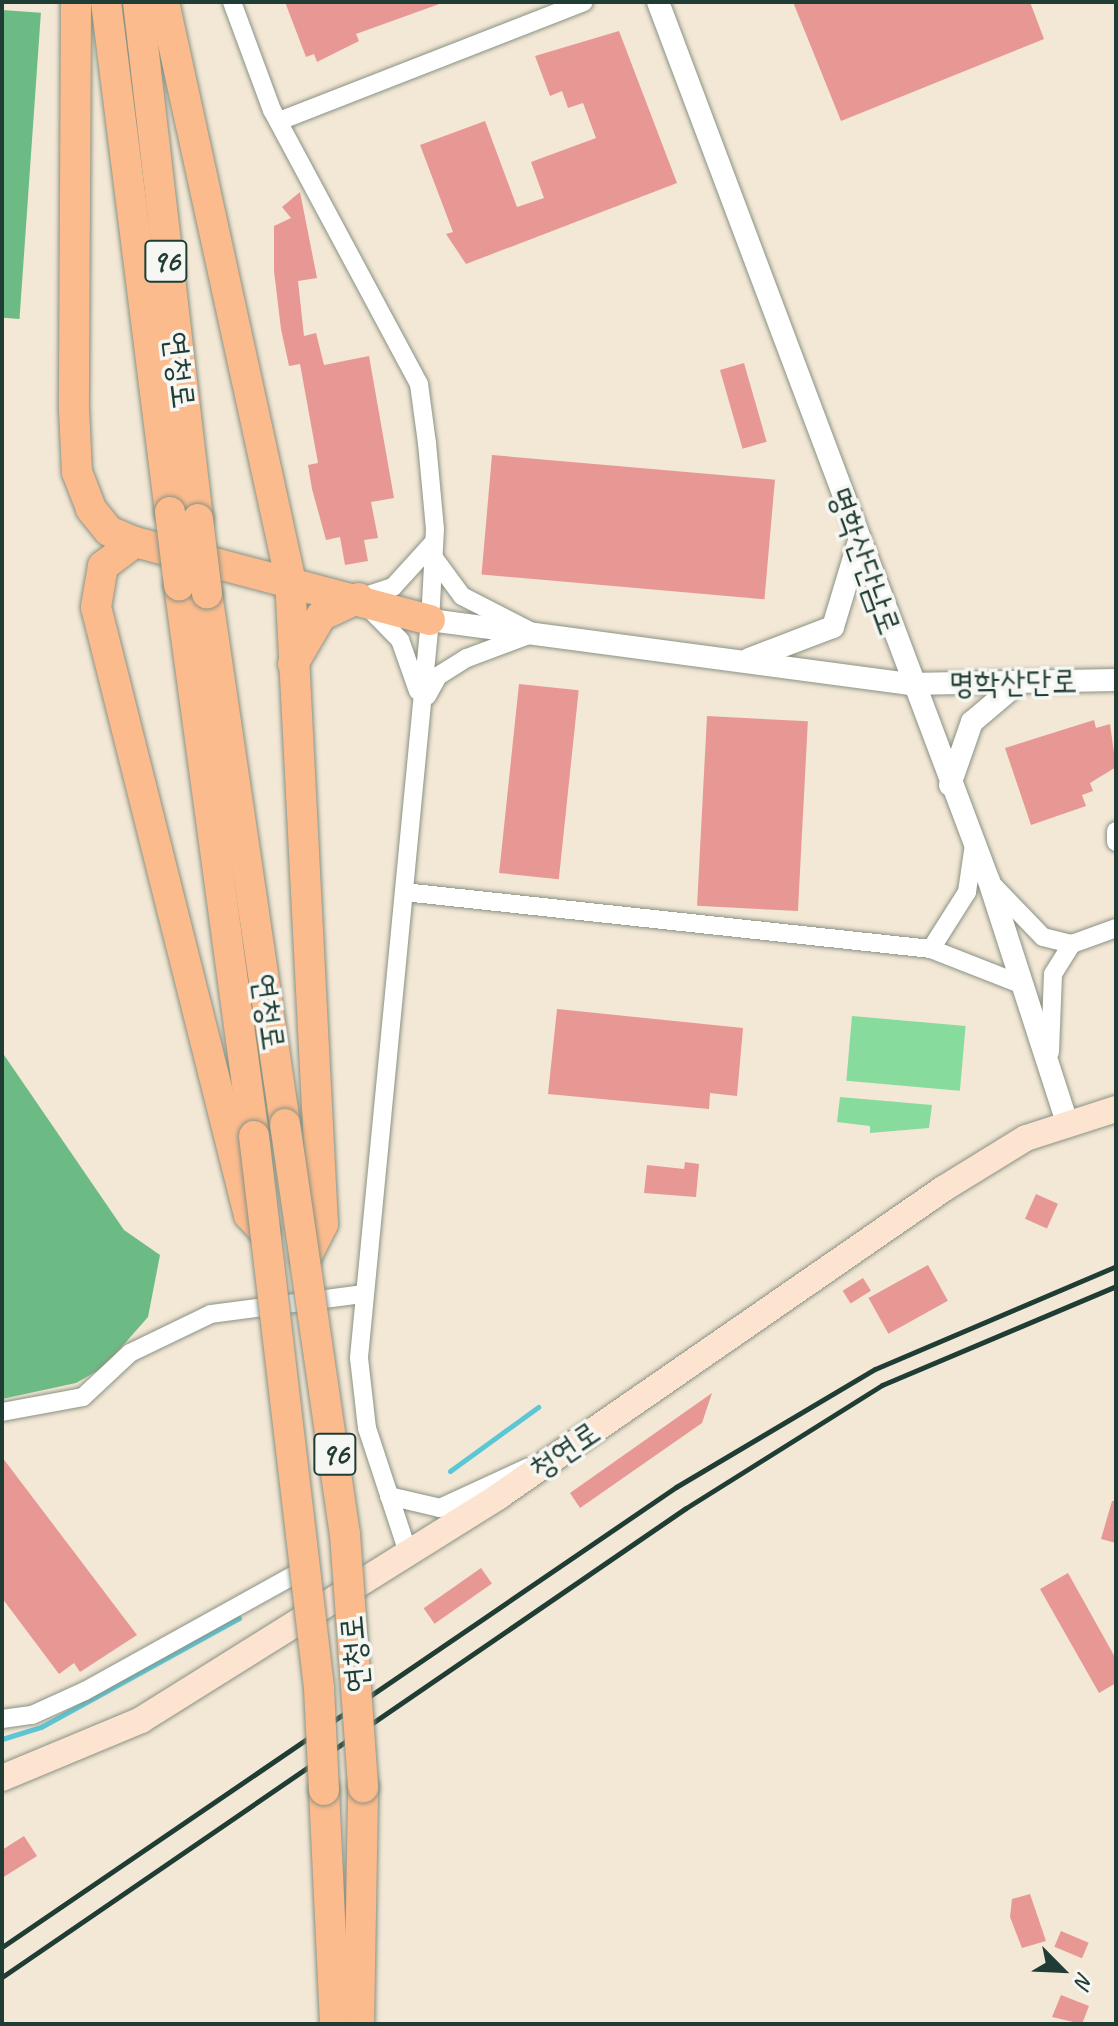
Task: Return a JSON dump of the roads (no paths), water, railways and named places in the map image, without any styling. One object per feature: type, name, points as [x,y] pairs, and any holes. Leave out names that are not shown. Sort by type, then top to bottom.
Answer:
[{"type":"highway","points":[[76,2],[77,472],[109,531],[135,542],[290,578],[430,620]]},
{"type":"highway","name":"연청로","points":[[106,2],[184,515],[243,1139],[265,1232],[305,1569],[324,1790],[354,2022]]},
{"type":"highway","name":"연청로","points":[[138,2],[184,515]]},
{"type":"highway","points":[[164,2],[283,527],[290,578],[323,1224],[306,1258]]},
{"type":"highway","points":[[283,527],[318,576],[359,598]]},
{"type":"highway","points":[[135,542],[103,566],[96,607],[243,1139]]},
{"type":"highway","name":"연청로","points":[[193,589],[285,1124],[345,1534],[363,1787],[354,2022]]},
{"type":"highway","points":[[293,667],[303,636],[321,616],[359,598]]},
{"type":"main road","name":"청연로","points":[[2,1778],[141,1720],[555,1458],[943,1189],[1066,1120],[1116,1109]]},
{"type":"street","points":[[232,2],[252,68],[419,384],[434,550],[430,620],[359,1358],[367,1428],[408,1553]]},
{"type":"street","points":[[279,121],[584,2]]},
{"type":"street","name":"명학산단남로","points":[[658,2],[909,684],[989,881],[1023,985],[1050,1052],[1066,1120]]},
{"type":"street","points":[[745,661],[833,627],[858,542]]},
{"type":"street","points":[[422,705],[400,640],[359,598],[393,587],[434,550]]},
{"type":"street","points":[[434,550],[462,596],[534,633]]},
{"type":"street","name":"명학산단로","points":[[430,620],[909,684],[1116,680]]},
{"type":"street","points":[[422,705],[438,676],[534,633]]},
{"type":"street","points":[[950,785],[972,722],[1017,684]]},
{"type":"street","points":[[1116,831],[1116,842]]},
{"type":"street","points":[[931,949],[967,892],[974,844]]},
{"type":"street","points":[[989,881],[1043,937],[1072,944],[1116,928]]},
{"type":"street","points":[[404,892],[931,949],[1023,985]]},
{"type":"street","points":[[1050,1052],[1053,974],[1072,944]]},
{"type":"street","points":[[2,1412],[83,1397],[130,1353],[211,1314],[363,1294]]},
{"type":"street","points":[[389,1496],[440,1508],[555,1458]]},
{"type":"street","points":[[2,1719],[32,1715],[85,1691],[305,1569]]},
{"type":"waterway","points":[[450,1471],[538,1407]]},
{"type":"waterway","points":[[2,1739],[41,1727],[239,1618]]},
{"type":"railway","points":[[2,1947],[676,1487],[875,1369],[1116,1266]]},
{"type":"railway","points":[[2,1977],[686,1508],[882,1385],[1116,1286]]}]
